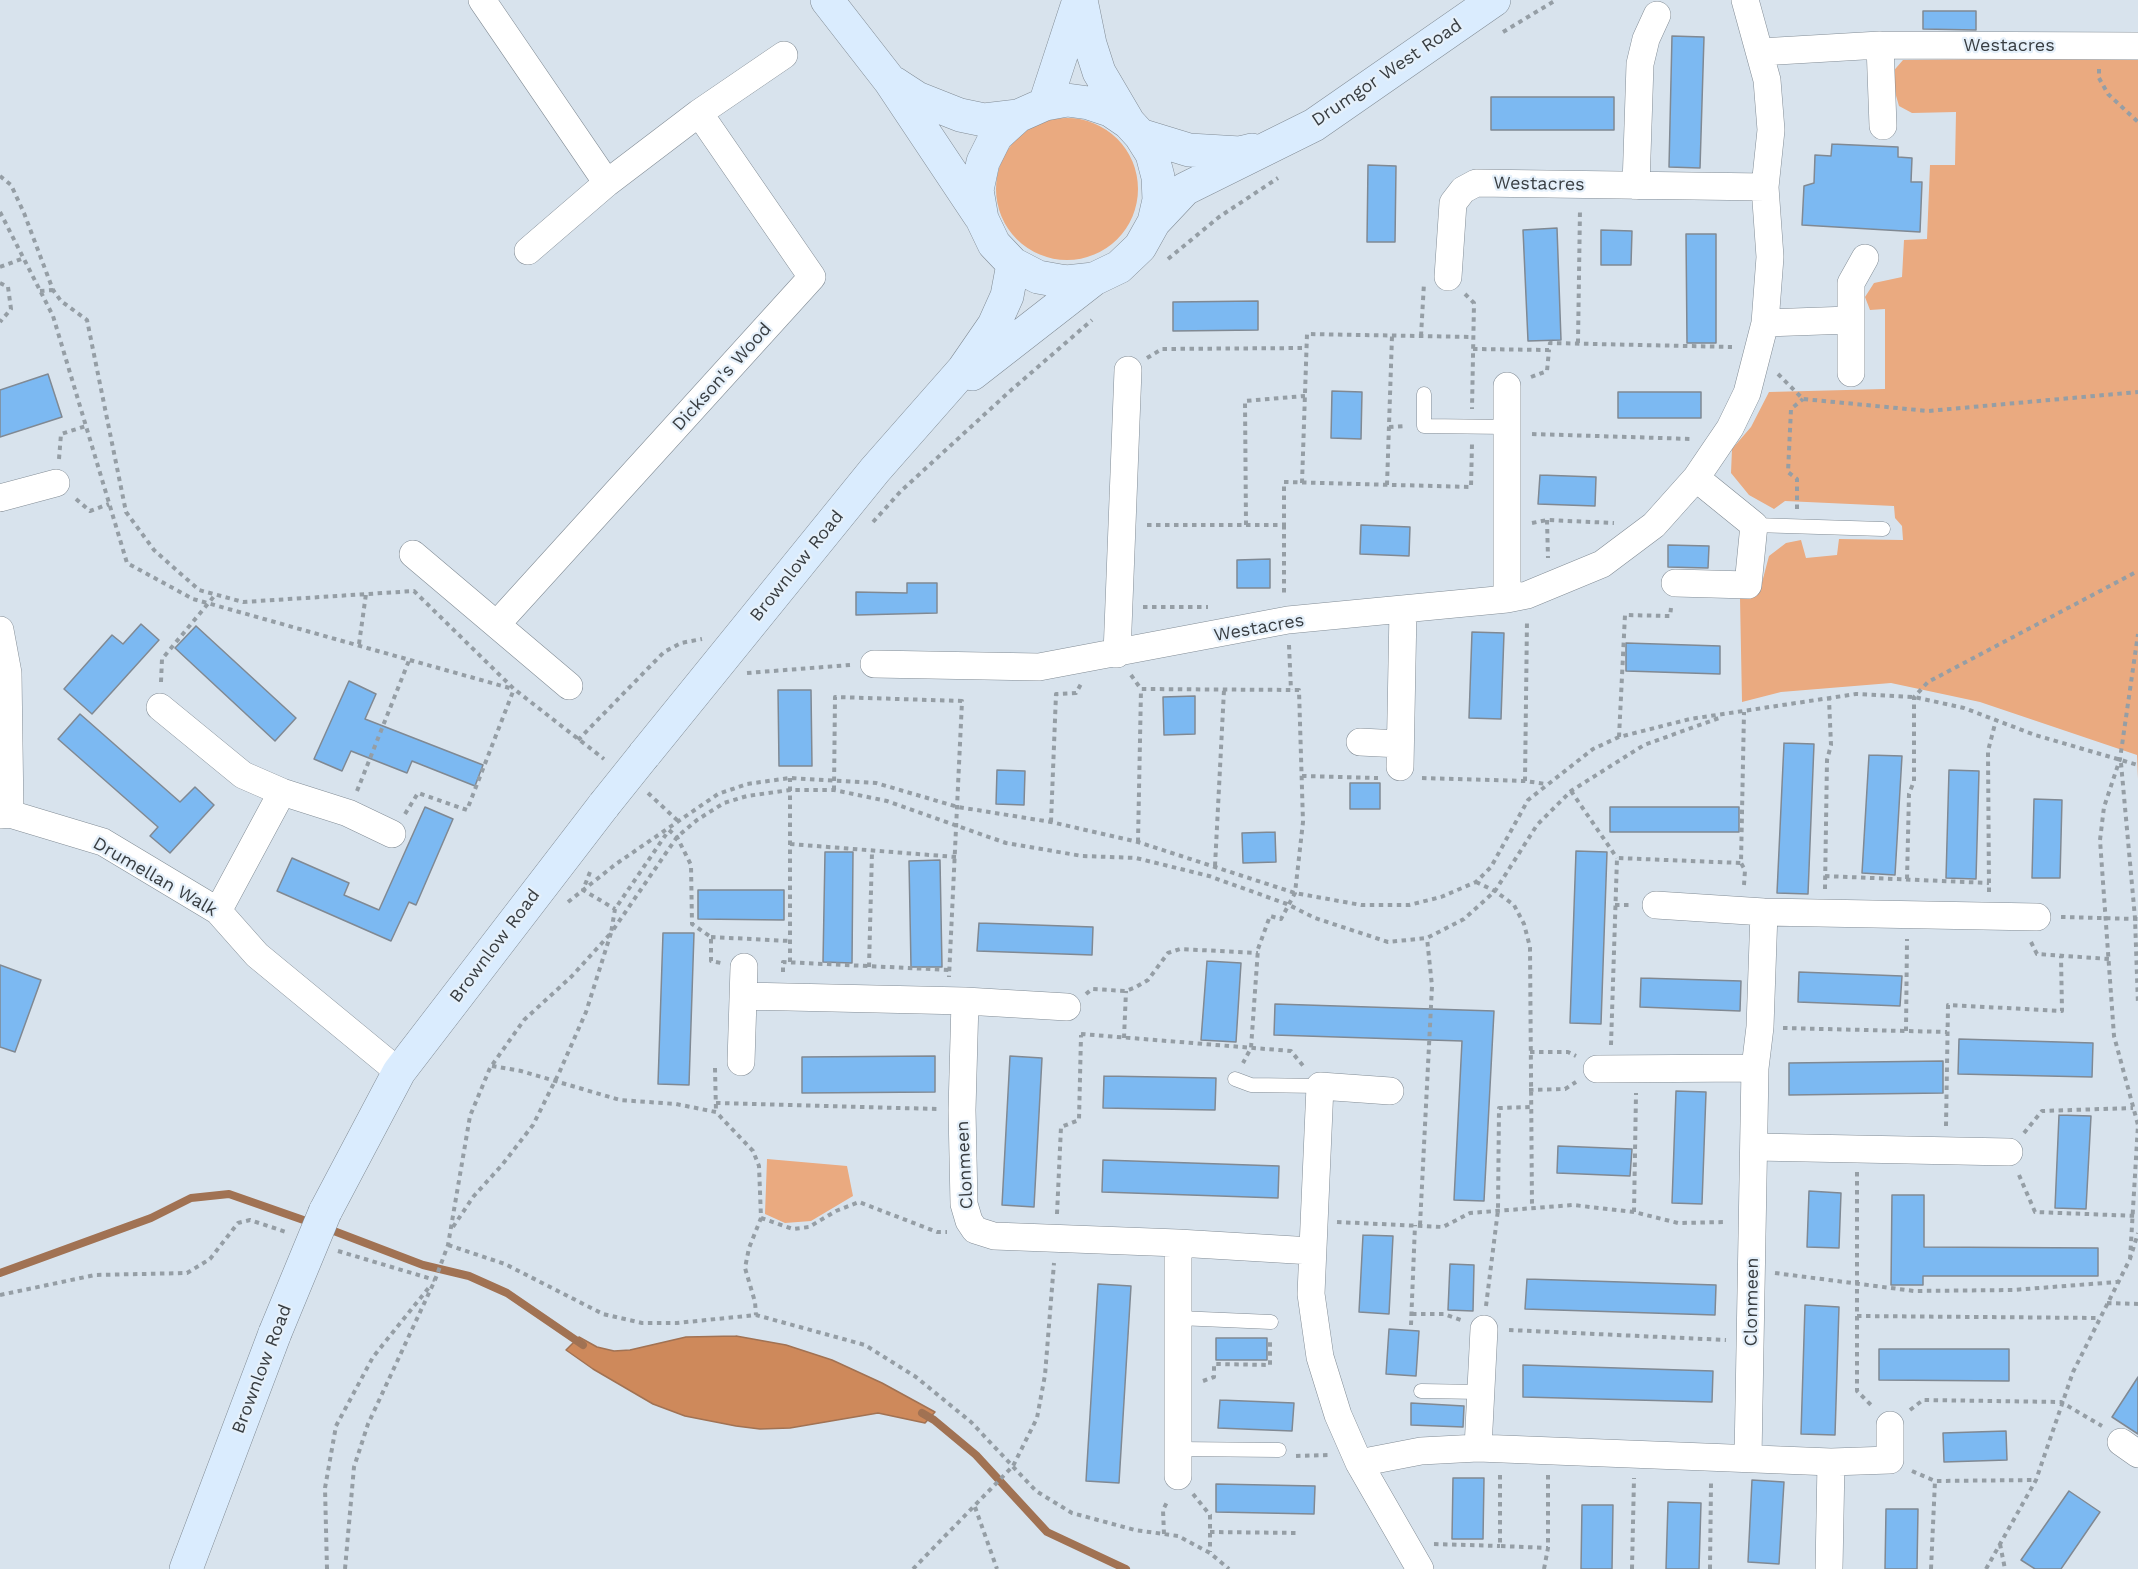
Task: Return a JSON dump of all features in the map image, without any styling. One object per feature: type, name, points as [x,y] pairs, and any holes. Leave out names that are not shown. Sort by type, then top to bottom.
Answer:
[{"type":"main road","points":[[827,0],[890,81],[982,219],[994,244],[1013,264],[1038,277],[1066,282],[1094,279],[1119,267],[1140,247],[1154,222],[1159,200],[1158,177],[1152,154],[1099,72],[1089,44],[1080,0]]},
{"type":"main road","points":[[982,219],[977,190],[982,162],[996,136],[1031,110],[1080,0]]},
{"type":"main road","name":"Drumgor West Road","points":[[1154,222],[1185,189],[1282,157],[1314,125],[1494,0]]},
{"type":"main road","points":[[890,81],[917,98],[960,115],[984,120],[1067,100],[1089,103],[1110,110],[1134,129]]},
{"type":"main road","name":"Drumgor West Road","points":[[1134,129],[1163,144],[1189,150],[1282,157]]},
{"type":"main road","name":"Brownlow Road","points":[[186,1569],[275,1333],[325,1212],[399,1072],[604,805],[642,770],[708,675],[875,470],[963,370],[994,325],[1007,296],[1013,264]]},
{"type":"main road","name":"Brownlow Road","points":[[935,403],[1094,279]]},
{"type":"street","points":[[482,0],[607,183]]},
{"type":"street","name":"Westacres","points":[[874,664],[1039,667],[1107,656],[1288,620],[1403,610],[1527,593],[1602,564],[1654,525],[1696,478],[1730,428],[1747,393],[1765,323],[1770,257],[1765,187],[1771,130],[1767,80],[1745,0]]},
{"type":"street","points":[[1636,186],[1640,64],[1646,39],[1657,15]]},
{"type":"street","points":[[1880,45],[1883,126]]},
{"type":"street","name":"Westacres","points":[[1760,52],[1880,45],[2138,46]]},
{"type":"street","points":[[528,252],[607,183],[699,113],[784,55]]},
{"type":"street","name":"Dickson's Wood","points":[[497,624],[812,277],[699,113]]},
{"type":"street","name":"Westacres","points":[[1448,277],[1452,203],[1463,190],[1476,183],[1765,187]]},
{"type":"street","points":[[1851,373],[1851,283],[1865,258]]},
{"type":"street","points":[[1765,323],[1850,320]]},
{"type":"street","points":[[1107,656],[1122,525],[1128,370]]},
{"type":"street","points":[[1507,386],[1507,527],[1527,593]]},
{"type":"street","points":[[1675,583],[1748,585],[1754,525],[1696,478]]},
{"type":"street","points":[[0,498],[56,483]]},
{"type":"street","points":[[412,554],[569,686]]},
{"type":"street","points":[[1360,742],[1400,755],[1403,610]]},
{"type":"street","points":[[0,630],[8,673],[5,815]]},
{"type":"street","points":[[160,706],[243,775],[282,792],[348,813],[392,834]]},
{"type":"street","points":[[218,911],[282,792]]},
{"type":"street","name":"Drumellan Walk","points":[[5,815],[103,842],[218,911],[257,955],[399,1072]]},
{"type":"street","points":[[1656,905],[1753,911],[2028,917]]},
{"type":"street","name":"Clonmeen","points":[[1748,1458],[1755,1068],[1760,1028],[1753,911]]},
{"type":"street","points":[[741,1062],[744,967]]},
{"type":"street","points":[[744,996],[956,1001],[1067,1007]]},
{"type":"street","name":"Clonmeen","points":[[956,1001],[964,1204],[969,1221],[975,1230],[994,1236],[1312,1251]]},
{"type":"street","points":[[1597,1069],[1755,1068]]},
{"type":"street","points":[[1390,1091],[1320,1086],[1311,1294],[1320,1357],[1338,1415],[1357,1458],[1423,1556]]},
{"type":"street","points":[[1755,1147],[2008,1152]]},
{"type":"street","points":[[1178,1243],[1178,1476]]},
{"type":"street","points":[[1484,1329],[1480,1392],[1489,1448]]},
{"type":"street","points":[[1357,1458],[1421,1451],[1489,1448],[1831,1462],[1890,1460],[1890,1425]]},
{"type":"street","points":[[1829,1569],[1831,1462]]},
{"type":"lane","points":[[1424,394],[1424,426],[1472,426],[1507,430]]},
{"type":"lane","points":[[1754,525],[1883,529]]},
{"type":"lane","points":[[1235,1079],[1251,1085],[1320,1086]]},
{"type":"lane","points":[[1178,1318],[1270,1322]]},
{"type":"lane","points":[[1421,1391],[1480,1392]]},
{"type":"lane","points":[[1178,1449],[1279,1450]]},
{"type":"path","points":[[1498,35],[1556,0]]},
{"type":"path","points":[[2097,47],[2099,78],[2108,94],[2138,122]]},
{"type":"path","points":[[1164,262],[1219,218],[1282,157]]},
{"type":"path","points":[[0,176],[11,184],[52,290],[61,302],[87,320],[126,512],[154,550],[199,590],[243,602],[414,591],[514,689],[613,766]]},
{"type":"path","points":[[1578,343],[1580,185]]},
{"type":"path","points":[[0,212],[53,316],[127,563],[193,599],[514,689]]},
{"type":"path","points":[[0,267],[24,258]]},
{"type":"path","points":[[1291,690],[1288,620],[1284,599],[1284,482],[1471,487],[1474,303],[1448,277],[1422,284],[1421,336]]},
{"type":"path","points":[[0,284],[8,287],[11,309],[0,322]]},
{"type":"path","points":[[40,291],[52,290]]},
{"type":"path","points":[[870,525],[901,491],[1009,392],[1099,314]]},
{"type":"path","points":[[1302,483],[1307,334],[1473,337]]},
{"type":"path","points":[[1387,484],[1392,336]]},
{"type":"path","points":[[1507,386],[1547,370],[1550,343],[1578,343],[1724,345],[1757,353],[1803,399],[1928,411],[2138,392]]},
{"type":"path","points":[[1128,370],[1161,349],[1306,348]]},
{"type":"path","points":[[1473,349],[1549,350]]},
{"type":"path","points":[[1246,525],[1245,401],[1305,396]]},
{"type":"path","points":[[1797,526],[1797,479],[1788,472],[1791,409],[1803,399]]},
{"type":"path","points":[[56,483],[62,434],[86,426]]},
{"type":"path","points":[[1507,430],[1691,438]]},
{"type":"path","points":[[90,511],[109,504]]},
{"type":"path","points":[[1507,527],[1547,520],[1654,525]]},
{"type":"path","points":[[1525,781],[1527,593],[1547,520]]},
{"type":"path","points":[[1122,525],[1284,525]]},
{"type":"path","points":[[1907,879],[1909,794],[1914,781],[1914,697],[1928,682],[2138,571]]},
{"type":"path","points":[[1619,737],[1625,615],[1670,616],[1675,583]]},
{"type":"path","points":[[160,706],[162,659],[216,594]]},
{"type":"path","points":[[359,644],[366,594]]},
{"type":"path","points":[[578,740],[664,652],[681,643],[744,631]]},
{"type":"path","points":[[2130,1259],[2138,1125],[2114,1036],[2100,840],[2104,807],[2120,759],[2138,634]]},
{"type":"path","points":[[1051,822],[1056,694],[1076,693],[1107,656],[1141,689],[1299,690],[1303,822],[1295,893],[1287,904],[1281,919],[1270,916],[1258,953],[1251,1048]]},
{"type":"path","points":[[348,813],[410,658]]},
{"type":"path","points":[[708,675],[874,664]]},
{"type":"path","points":[[392,834],[418,793],[467,810],[514,689]]},
{"type":"path","points":[[1138,842],[1141,689]]},
{"type":"path","points":[[1215,866],[1224,690]]},
{"type":"path","points":[[453,1227],[473,1197],[502,1165],[532,1125],[555,1082],[586,1012],[611,933],[615,909],[669,830],[678,821],[718,794],[747,784],[790,778],[876,783],[958,807],[1051,822],[1138,842],[1295,893],[1361,905],[1409,905],[1441,897],[1476,882],[1491,867],[1528,800],[1593,749],[1619,737],[1690,719],[1856,694],[1914,697],[1964,708],[2035,735],[2138,765]]},
{"type":"path","points":[[834,790],[835,697],[962,701],[950,970],[956,1001]]},
{"type":"path","points":[[1825,912],[1827,760],[1831,745],[1829,699]]},
{"type":"path","points":[[1744,712],[1741,863],[1745,870],[1753,911]]},
{"type":"path","points":[[345,1569],[357,1456],[368,1424],[435,1280],[448,1245],[453,1227],[470,1116],[492,1066],[524,1020],[572,976],[611,933],[678,837],[697,820],[724,803],[747,796],[790,790],[834,790],[887,801],[1006,843],[1082,856],[1136,858],[1209,876],[1287,904],[1316,918],[1388,942],[1427,938],[1464,919],[1495,891],[1537,825],[1571,791],[1644,745],[1728,715]]},
{"type":"path","points":[[1989,916],[1988,752],[1996,720]]},
{"type":"path","points":[[2120,759],[2137,919],[2138,1005]]},
{"type":"path","points":[[642,770],[678,821]]},
{"type":"path","points":[[789,962],[790,778]]},
{"type":"path","points":[[1571,791],[1617,858]]},
{"type":"path","points":[[669,830],[678,837],[691,865],[692,924],[711,937],[789,941]]},
{"type":"path","points":[[568,903],[616,864],[669,830]]},
{"type":"path","points":[[790,844],[864,848],[872,852],[956,858]]},
{"type":"path","points":[[869,967],[872,852]]},
{"type":"path","points":[[1825,876],[1989,883]]},
{"type":"path","points":[[1476,882],[1495,891],[1514,905],[1524,924],[1530,947],[1529,1090],[1532,1207]]},
{"type":"path","points":[[583,890],[615,909]]},
{"type":"path","points":[[1906,1031],[1907,914]]},
{"type":"path","points":[[2109,959],[2037,954],[2028,917],[2137,919]]},
{"type":"path","points":[[711,937],[711,961],[744,967]]},
{"type":"path","points":[[1411,1325],[1432,986],[1427,938]]},
{"type":"path","points":[[913,1569],[1013,1466],[1037,1418],[1045,1375],[1056,1238],[1061,1127],[1079,1120],[1081,1035],[1067,1007],[1092,989],[1126,991],[1148,980],[1168,953],[1180,950],[1258,953]]},
{"type":"path","points":[[1946,1150],[1948,1005],[2062,1011],[2061,956]]},
{"type":"path","points":[[783,997],[783,962],[950,970]]},
{"type":"path","points":[[1124,1038],[1126,991]]},
{"type":"path","points":[[1760,1028],[1947,1032]]},
{"type":"path","points":[[1081,1035],[1291,1051],[1320,1086]]},
{"type":"path","points":[[1529,1090],[1565,1089],[1597,1069],[1568,1052],[1530,1052]]},
{"type":"path","points":[[716,1112],[715,1066],[741,1062]]},
{"type":"path","points":[[492,1066],[620,1100],[676,1104],[716,1112],[753,1151],[759,1167],[760,1218],[749,1248],[745,1268],[756,1302],[756,1315]]},
{"type":"path","points":[[1634,1212],[1637,1069]]},
{"type":"path","points":[[716,1103],[962,1110]]},
{"type":"path","points":[[1484,1329],[1498,1210],[1499,1108],[1530,1107]]},
{"type":"path","points":[[2133,1108],[2042,1111],[2008,1152],[2036,1212],[2138,1216]]},
{"type":"path","points":[[1857,1149],[1857,1391],[1890,1425],[1923,1400],[2061,1402],[2104,1428],[2129,1448]]},
{"type":"path","points":[[760,1218],[794,1229],[809,1227],[836,1211],[859,1202],[937,1232],[975,1230]]},
{"type":"path","points":[[1313,1221],[1443,1227],[1470,1213],[1573,1205],[1634,1212],[1678,1222],[1754,1221]]},
{"type":"path","points":[[0,1295],[95,1275],[187,1273],[210,1259],[238,1223],[250,1220],[290,1233]]},
{"type":"path","points":[[1986,1569],[2036,1480],[2061,1402],[2130,1259],[2138,1233]]},
{"type":"path","points":[[448,1245],[504,1264],[603,1314],[642,1323],[677,1323],[756,1315],[865,1345],[916,1377],[962,1414],[1036,1491],[1072,1513],[1136,1530],[1178,1536],[1210,1553],[1229,1569]]},
{"type":"path","points":[[330,1248],[435,1280]]},
{"type":"path","points":[[1753,1270],[1914,1291],[2013,1290],[2118,1282]]},
{"type":"path","points":[[327,1569],[325,1488],[336,1426],[373,1358],[435,1280]]},
{"type":"path","points":[[2107,1303],[2138,1304]]},
{"type":"path","points":[[1412,1314],[1444,1314],[1484,1329],[1751,1341]]},
{"type":"path","points":[[1857,1316],[2100,1318]]},
{"type":"path","points":[[1178,1388],[1214,1377],[1214,1364],[1270,1365],[1270,1322]]},
{"type":"path","points":[[1489,1448],[1500,1546]]},
{"type":"path","points":[[1279,1450],[1294,1456],[1357,1458]]},
{"type":"path","points":[[1544,1569],[1548,1548],[1548,1450]]},
{"type":"path","points":[[1632,1569],[1634,1453]]},
{"type":"path","points":[[1710,1569],[1712,1456]]},
{"type":"path","points":[[1890,1460],[1935,1481],[2036,1480]]},
{"type":"path","points":[[1164,1534],[1163,1509],[1178,1476],[1210,1515],[1210,1553]]},
{"type":"path","points":[[1931,1569],[1935,1481]]},
{"type":"path","points":[[975,1507],[998,1569]]},
{"type":"path","points":[[1210,1532],[1298,1533]]},
{"type":"path","points":[[2000,1544],[2005,1569]]},
{"type":"path","points":[[1423,1556],[1500,1546],[1548,1548]]},
{"type":"shaded area","points":[[2138,58],[2138,779],[2137,755],[1980,702],[1891,683],[1781,692],[1742,702],[1740,598],[1760,590],[1769,556],[1786,543],[1801,540],[1806,558],[1837,555],[1839,539],[1903,540],[1902,526],[1895,518],[1894,506],[1785,501],[1774,509],[1749,495],[1731,473],[1732,449],[1751,427],[1769,392],[1885,389],[1885,309],[1870,310],[1865,297],[1874,283],[1902,277],[1904,240],[1927,239],[1930,165],[1955,165],[1956,112],[1912,113],[1899,106],[1890,75],[1903,60]]},
{"type":"shaded area","points":[[1067,118],[1094,124],[1117,139],[1132,162],[1138,189],[1132,216],[1117,239],[1094,254],[1067,260],[1040,254],[1017,239],[1002,216],[996,189],[1002,162],[1017,139],[1040,124]]},
{"type":"shaded area","points":[[767,1159],[847,1166],[853,1196],[811,1221],[785,1223],[765,1214]]},
{"type":"shaded area","points":[[736,1336],[786,1345],[832,1360],[882,1383],[935,1412],[925,1423],[878,1413],[790,1428],[760,1429],[736,1426],[685,1416],[653,1404],[593,1369],[566,1350],[579,1337],[597,1347],[614,1351],[630,1350],[686,1337]]},
{"type":"building","points":[[1923,11],[1976,11],[1976,30],[1923,29]]},
{"type":"building","points":[[1672,36],[1704,37],[1700,168],[1669,167]]},
{"type":"building","points":[[1491,97],[1614,97],[1614,130],[1491,130]]},
{"type":"building","points":[[1832,144],[1898,147],[1898,157],[1912,158],[1911,182],[1922,182],[1920,232],[1802,225],[1804,186],[1814,183],[1815,155],[1831,156]]},
{"type":"building","points":[[1368,165],[1396,166],[1395,242],[1367,242]]},
{"type":"building","points":[[1557,228],[1561,340],[1528,341],[1523,230]]},
{"type":"building","points":[[1601,230],[1632,231],[1631,265],[1601,265]]},
{"type":"building","points":[[1686,234],[1716,234],[1716,343],[1687,343]]},
{"type":"building","points":[[1258,301],[1258,330],[1173,331],[1173,302]]},
{"type":"building","points":[[48,374],[62,417],[0,437],[0,390]]},
{"type":"building","points":[[1332,391],[1362,392],[1361,439],[1331,438]]},
{"type":"building","points":[[1618,392],[1701,392],[1701,418],[1618,418]]},
{"type":"building","points":[[1540,475],[1596,477],[1595,506],[1538,504]]},
{"type":"building","points":[[1361,525],[1410,527],[1409,556],[1360,554]]},
{"type":"building","points":[[1668,545],[1709,546],[1708,568],[1668,567]]},
{"type":"building","points":[[1270,559],[1270,588],[1237,588],[1237,560]]},
{"type":"building","points":[[907,583],[937,583],[937,613],[856,615],[856,592],[907,593]]},
{"type":"building","points":[[141,624],[159,640],[92,714],[64,689],[112,635],[123,644]]},
{"type":"building","points":[[196,626],[296,718],[275,741],[175,648]]},
{"type":"building","points":[[1472,632],[1504,633],[1501,719],[1469,718]]},
{"type":"building","points":[[1626,643],[1720,646],[1720,674],[1626,671]]},
{"type":"building","points":[[349,681],[376,694],[365,719],[483,765],[475,786],[412,761],[407,773],[351,751],[342,771],[314,759]]},
{"type":"building","points":[[778,690],[811,690],[812,766],[779,766]]},
{"type":"building","points":[[1195,696],[1195,734],[1164,735],[1163,697]]},
{"type":"building","points":[[80,714],[180,802],[195,787],[214,805],[170,853],[150,836],[158,827],[58,739]]},
{"type":"building","points":[[1784,743],[1814,744],[1808,894],[1777,893]]},
{"type":"building","points":[[1869,755],[1902,756],[1895,875],[1862,873]]},
{"type":"building","points":[[997,770],[1025,771],[1024,805],[996,804]]},
{"type":"building","points":[[1949,770],[1979,771],[1976,879],[1946,878]]},
{"type":"building","points":[[1350,783],[1380,783],[1380,809],[1350,809]]},
{"type":"building","points":[[2034,799],[2062,800],[2060,878],[2032,878]]},
{"type":"building","points":[[425,807],[453,819],[416,905],[409,902],[391,941],[277,891],[292,858],[349,883],[344,895],[379,910]]},
{"type":"building","points":[[1610,807],[1739,807],[1739,832],[1610,832]]},
{"type":"building","points":[[1275,832],[1276,862],[1243,863],[1242,833]]},
{"type":"building","points":[[1576,851],[1607,852],[1601,1024],[1570,1023]]},
{"type":"building","points":[[825,852],[853,852],[852,963],[823,962]]},
{"type":"building","points":[[940,860],[942,967],[911,967],[909,861]]},
{"type":"building","points":[[698,890],[784,890],[784,920],[698,919]]},
{"type":"building","points":[[979,923],[1093,927],[1092,955],[977,951]]},
{"type":"building","points":[[663,933],[694,933],[689,1085],[658,1084]]},
{"type":"building","points":[[1207,961],[1241,963],[1236,1042],[1201,1040]]},
{"type":"building","points":[[0,965],[41,980],[15,1052],[0,1047]]},
{"type":"building","points":[[1799,972],[1902,976],[1900,1006],[1798,1002]]},
{"type":"building","points":[[1641,978],[1741,981],[1740,1011],[1640,1007]]},
{"type":"building","points":[[1275,1004],[1494,1011],[1484,1201],[1454,1200],[1462,1041],[1274,1035]]},
{"type":"building","points":[[1959,1039],[2093,1043],[2092,1077],[1958,1074]]},
{"type":"building","points":[[935,1056],[935,1092],[802,1093],[802,1057]]},
{"type":"building","points":[[1010,1056],[1042,1058],[1034,1207],[1002,1205]]},
{"type":"building","points":[[1943,1061],[1943,1093],[1789,1095],[1789,1063]]},
{"type":"building","points":[[1104,1076],[1216,1078],[1215,1110],[1103,1108]]},
{"type":"building","points":[[1676,1091],[1706,1092],[1702,1204],[1672,1203]]},
{"type":"building","points":[[2059,1115],[2091,1116],[2086,1209],[2055,1208]]},
{"type":"building","points":[[1558,1146],[1632,1149],[1630,1176],[1557,1173]]},
{"type":"building","points":[[1103,1160],[1279,1166],[1278,1198],[1102,1192]]},
{"type":"building","points":[[1809,1191],[1841,1193],[1839,1248],[1807,1247]]},
{"type":"building","points":[[1892,1195],[1924,1195],[1924,1247],[2098,1248],[2098,1276],[1923,1276],[1923,1285],[1891,1285]]},
{"type":"building","points":[[1363,1235],[1393,1236],[1389,1314],[1359,1312]]},
{"type":"building","points":[[1450,1264],[1474,1265],[1473,1311],[1448,1310]]},
{"type":"building","points":[[1527,1279],[1716,1285],[1715,1315],[1525,1309]]},
{"type":"building","points":[[1098,1284],[1131,1286],[1119,1483],[1086,1481]]},
{"type":"building","points":[[1805,1305],[1839,1307],[1835,1435],[1801,1434]]},
{"type":"building","points":[[1389,1329],[1419,1331],[1416,1376],[1386,1374]]},
{"type":"building","points":[[1216,1338],[1267,1338],[1267,1360],[1216,1360]]},
{"type":"building","points":[[1879,1349],[2009,1349],[2009,1381],[1879,1380]]},
{"type":"building","points":[[1523,1365],[1713,1371],[1712,1402],[1523,1397]]},
{"type":"building","points":[[2138,1377],[2138,1434],[2112,1417]]},
{"type":"building","points":[[1220,1400],[1294,1403],[1292,1431],[1218,1428]]},
{"type":"building","points":[[1411,1403],[1464,1406],[1463,1427],[1411,1425]]},
{"type":"building","points":[[2006,1431],[2007,1460],[1944,1462],[1943,1433]]},
{"type":"building","points":[[1453,1478],[1484,1478],[1483,1539],[1452,1539]]},
{"type":"building","points":[[1752,1480],[1784,1482],[1779,1564],[1748,1562]]},
{"type":"building","points":[[1216,1484],[1315,1486],[1314,1514],[1216,1512]]},
{"type":"building","points":[[2069,1491],[2100,1512],[2061,1569],[2035,1569],[2021,1560]]},
{"type":"building","points":[[1668,1502],[1701,1503],[1699,1569],[1666,1569]]},
{"type":"building","points":[[1582,1505],[1613,1505],[1612,1569],[1581,1569]]},
{"type":"building","points":[[1886,1509],[1918,1509],[1917,1569],[1885,1569]]},
{"type":"waterway","points":[[0,1273],[151,1218],[191,1198],[229,1194],[312,1223]]},
{"type":"waterway","points":[[326,1228],[423,1265],[469,1276],[507,1293],[583,1345]]},
{"type":"waterway","points":[[922,1413],[934,1420],[976,1455],[1047,1532],[1126,1569]]}]
